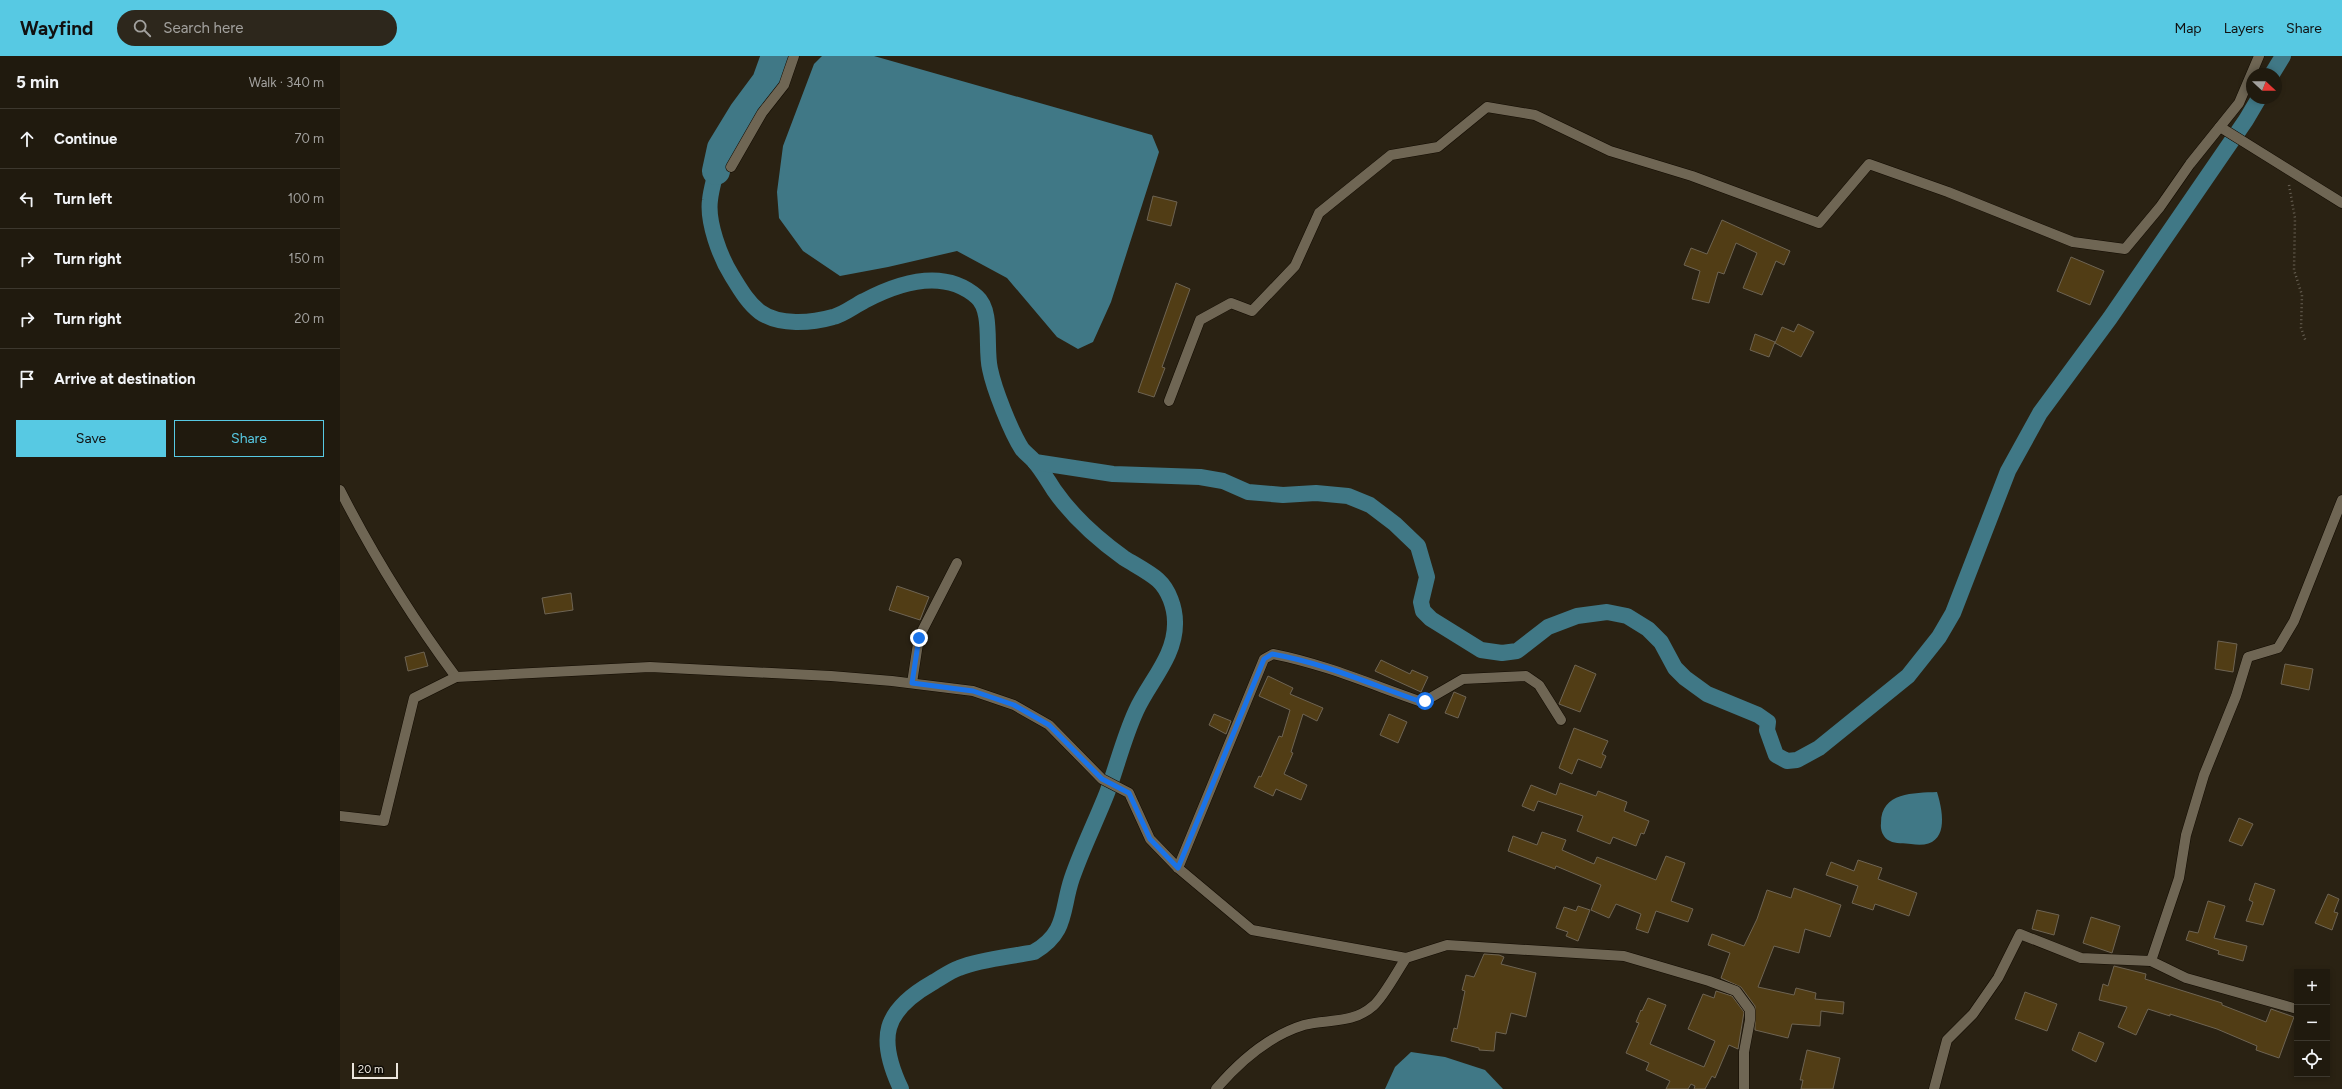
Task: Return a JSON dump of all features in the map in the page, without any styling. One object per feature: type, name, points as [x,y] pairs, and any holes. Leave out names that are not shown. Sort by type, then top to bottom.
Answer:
[{"type":"street","points":[[731,167],[762,113],[784,85],[794,56]]},
{"type":"street","points":[[1169,401],[1200,320],[1232,303],[1252,312],[1295,266],[1319,213],[1391,155],[1438,147],[1487,107],[1535,115],[1610,151],[1692,176],[1819,223],[1870,164],[1948,192],[2073,242],[2125,249],[2160,207],[2220,127],[2240,103],[2259,56]]},
{"type":"street","points":[[2220,127],[2342,203]]},
{"type":"street","points":[[340,490],[356,521],[424,632],[456,677]]},
{"type":"street","points":[[2151,961],[2179,878],[2186,835],[2204,775],[2236,696],[2248,657],[2278,648],[2294,622],[2342,500]]},
{"type":"street","points":[[912,683],[919,638],[957,564]]},
{"type":"street","points":[[1178,868],[1264,659],[1272,654],[1312,662],[1419,701],[1425,701],[1463,679],[1526,676],[1539,685],[1561,720]]},
{"type":"street","points":[[340,816],[384,821],[414,698],[456,677],[650,667],[831,676],[912,683],[973,691],[1014,705],[1049,725],[1102,779],[1129,793],[1150,839],[1178,868],[1252,930],[1406,958],[1447,945],[1624,956],[1736,991],[1750,1010],[1750,1020],[1744,1052],[1744,1089]]},
{"type":"street","points":[[1934,1089],[1947,1040],[1973,1014],[1998,978],[2020,934],[2081,958],[2151,961],[2186,978],[2294,1008]]},
{"type":"street","points":[[1216,1089],[1229,1074],[1266,1042],[1304,1025],[1344,1021],[1374,1006],[1406,958]]},
{"type":"path","points":[[2285,167],[2295,218],[2294,270],[2302,295],[2301,328],[2306,342]]},
{"type":"water","points":[[822,56],[874,56],[1152,135],[1159,152],[1111,302],[1093,342],[1078,349],[1057,337],[1007,278],[957,251],[888,267],[840,276],[803,251],[779,218],[777,192],[783,146],[814,64]]},
{"type":"water","points":[[1937,792],[1942,812],[1942,821],[1941,830],[1938,837],[1932,842],[1923,845],[1895,843],[1890,841],[1882,834],[1882,813],[1887,805],[1893,800],[1900,796],[1909,794]]},
{"type":"water","points":[[1411,1052],[1445,1057],[1485,1070],[1503,1089],[1385,1089],[1395,1067]]},
{"type":"building","points":[[1153,196],[1177,202],[1171,226],[1147,220]]},
{"type":"building","points":[[1722,220],[1790,251],[1784,265],[1776,261],[1762,295],[1743,288],[1757,253],[1736,243],[1724,274],[1718,272],[1709,303],[1692,299],[1700,271],[1684,265],[1691,248],[1707,254]]},
{"type":"building","points":[[2071,257],[2104,271],[2090,305],[2057,291]]},
{"type":"building","points":[[1176,283],[1190,289],[1162,367],[1165,368],[1154,397],[1138,392]]},
{"type":"building","points":[[1798,324],[1814,332],[1801,357],[1775,343],[1782,327],[1794,332]]},
{"type":"building","points":[[1755,334],[1775,342],[1769,357],[1750,350]]},
{"type":"building","points":[[897,586],[929,597],[920,620],[889,610]]},
{"type":"building","points":[[571,593],[573,610],[545,614],[542,598]]},
{"type":"building","points":[[2218,641],[2237,644],[2233,672],[2215,669]]},
{"type":"building","points":[[424,652],[428,666],[408,671],[405,657]]},
{"type":"building","points":[[1381,660],[1410,674],[1412,670],[1428,677],[1421,692],[1375,671]]},
{"type":"building","points":[[2285,664],[2313,669],[2309,690],[2281,684]]},
{"type":"building","points":[[1575,665],[1596,674],[1580,712],[1559,704]]},
{"type":"building","points":[[1268,676],[1293,688],[1290,694],[1323,708],[1317,721],[1303,714],[1291,752],[1293,753],[1284,774],[1307,785],[1301,800],[1276,789],[1273,796],[1254,787],[1259,776],[1261,777],[1279,736],[1282,737],[1290,710],[1259,696]]},
{"type":"building","points":[[1454,692],[1466,697],[1458,718],[1445,713]]},
{"type":"building","points":[[1214,714],[1231,721],[1226,734],[1209,725]]},
{"type":"building","points":[[1389,714],[1407,722],[1398,743],[1380,735]]},
{"type":"building","points":[[1574,728],[1608,741],[1602,754],[1606,756],[1601,768],[1578,759],[1572,774],[1559,768]]},
{"type":"building","points":[[1560,783],[1596,796],[1598,791],[1627,802],[1624,811],[1649,821],[1644,834],[1641,833],[1636,846],[1613,837],[1610,844],[1577,831],[1583,816],[1538,801],[1534,811],[1522,806],[1531,785],[1556,795]]},
{"type":"building","points":[[2239,818],[2253,824],[2242,846],[2229,841]]},
{"type":"building","points":[[1542,832],[1566,840],[1562,850],[1594,864],[1597,857],[1656,880],[1666,856],[1685,863],[1671,901],[1693,909],[1688,922],[1656,911],[1648,933],[1636,929],[1641,914],[1616,904],[1609,918],[1591,910],[1601,885],[1556,866],[1555,869],[1508,851],[1513,836],[1537,845]]},
{"type":"building","points":[[1858,860],[1882,868],[1878,879],[1917,893],[1909,916],[1875,904],[1873,910],[1852,903],[1858,886],[1826,875],[1831,862],[1854,871]]},
{"type":"building","points":[[2255,883],[2275,890],[2263,925],[2246,921],[2253,902],[2249,900]]},
{"type":"building","points":[[1794,888],[1841,905],[1830,937],[1805,929],[1799,953],[1774,946],[1758,987],[1794,995],[1796,988],[1816,993],[1815,999],[1844,1002],[1843,1014],[1821,1011],[1820,1026],[1792,1024],[1788,1038],[1755,1030],[1755,1006],[1741,987],[1721,978],[1730,953],[1708,945],[1712,934],[1744,946],[1757,919],[1767,890],[1791,898]]},
{"type":"building","points":[[2328,894],[2339,899],[2334,912],[2338,913],[2332,930],[2315,923]]},
{"type":"building","points":[[2208,901],[2225,906],[2214,938],[2247,946],[2243,961],[2218,954],[2219,951],[2186,940],[2189,931],[2198,933]]},
{"type":"building","points":[[1578,906],[1590,910],[1578,941],[1566,936],[1568,932],[1556,928],[1564,907],[1576,911]]},
{"type":"building","points":[[2037,910],[2059,915],[2054,935],[2032,929]]},
{"type":"building","points":[[2091,917],[2120,926],[2112,953],[2083,943]]},
{"type":"building","points":[[1484,954],[1499,955],[1504,957],[1501,964],[1536,973],[1526,1017],[1511,1013],[1506,1034],[1496,1032],[1494,1051],[1479,1050],[1479,1048],[1451,1041],[1454,1028],[1457,1029],[1465,991],[1462,990],[1466,975],[1474,977]]},
{"type":"building","points":[[2114,966],[2146,974],[2145,979],[2222,1003],[2222,1005],[2266,1022],[2271,1009],[2294,1017],[2279,1058],[2256,1050],[2257,1046],[2217,1029],[2170,1014],[2170,1016],[2148,1009],[2136,1035],[2118,1027],[2127,1007],[2099,1000],[2103,984],[2108,986]]},
{"type":"building","points":[[1716,991],[1732,996],[1744,1012],[1738,1049],[1729,1045],[1715,1078],[1712,1076],[1705,1089],[1694,1089],[1695,1086],[1691,1084],[1688,1089],[1666,1089],[1670,1081],[1646,1070],[1649,1063],[1626,1053],[1639,1023],[1636,1022],[1641,1010],[1642,1011],[1648,998],[1666,1005],[1650,1044],[1704,1067],[1715,1041],[1688,1029],[1703,994],[1714,998]]},
{"type":"building","points":[[2025,992],[2057,1004],[2047,1031],[2015,1019]]},
{"type":"building","points":[[2079,1032],[2104,1043],[2096,1062],[2072,1050]]},
{"type":"building","points":[[1807,1050],[1840,1058],[1833,1089],[1801,1089],[1803,1080],[1800,1080]]},
{"type":"waterway","points":[[716,171],[721,148],[743,112],[766,81],[775,56]]},
{"type":"waterway","points":[[2276,68],[2283,56]]},
{"type":"waterway","points":[[1035,462],[1113,474],[1200,477],[1223,481],[1248,492],[1283,495],[1316,493],[1348,496],[1370,505],[1395,524],[1418,546],[1427,577],[1421,602],[1423,611],[1431,619],[1481,650],[1502,653],[1517,651],[1548,627],[1577,616],[1607,612],[1627,616],[1648,629],[1661,642],[1675,668],[1685,678],[1707,694],[1758,715],[1768,722],[1767,730],[1776,755],[1787,761],[1797,760],[1819,748],[1908,676],[1939,637],[1953,613],[2008,471],[2040,413],[2110,318],[2255,104]]},
{"type":"waterway","points":[[716,171],[710,200],[710,218],[715,239],[723,259],[744,296],[760,312],[776,320],[806,322],[837,316],[877,294],[906,284],[921,281],[950,283],[964,288],[977,297],[982,303],[987,320],[989,360],[992,377],[1008,421],[1022,449],[1037,464],[1061,500],[1086,527],[1124,558],[1150,574],[1162,584],[1171,600],[1174,611],[1174,634],[1167,657],[1136,711],[1124,741],[1107,793],[1072,878],[1062,920],[1058,928],[1053,936],[1034,952],[987,960],[956,969],[903,1004],[894,1015],[889,1027],[887,1040],[893,1071],[901,1089]]},
{"type":"route","points":[[919,638],[912,683],[973,691],[1014,705],[1049,725],[1102,779],[1129,793],[1150,839],[1178,868],[1264,659],[1272,654],[1312,662],[1419,701],[1425,701]]}]
